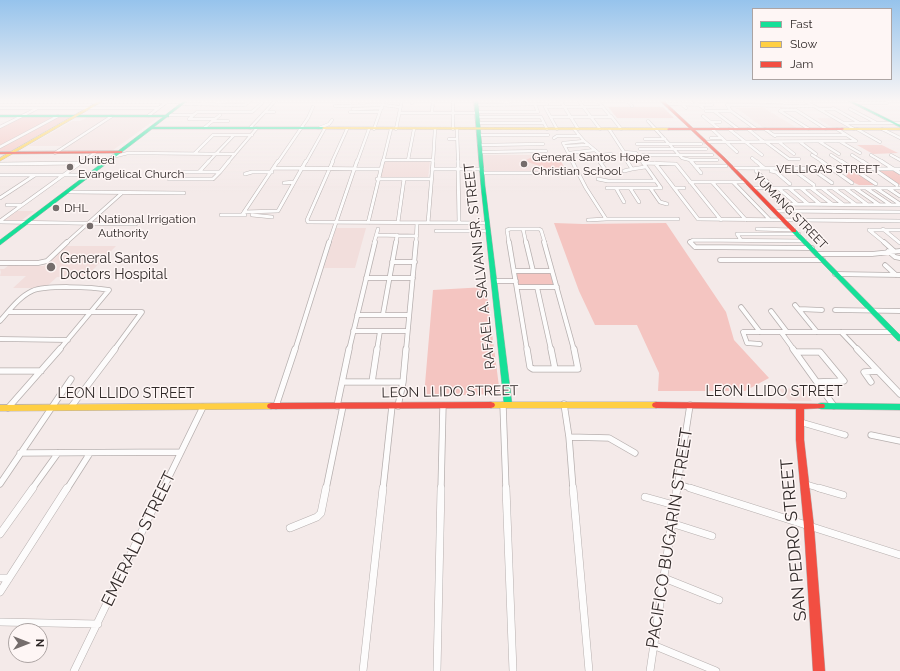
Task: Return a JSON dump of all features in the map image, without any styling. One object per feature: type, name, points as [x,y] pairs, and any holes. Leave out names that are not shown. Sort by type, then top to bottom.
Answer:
[{"type":"main road","points":[[0,160],[50,131]]},
{"type":"main road","points":[[0,153],[120,152],[144,131]]},
{"type":"main road","points":[[0,247],[28,223],[91,174],[151,131]]},
{"type":"main road","name":"RAFAEL A. SALVANI SR. STREET","points":[[479,131],[505,404]]},
{"type":"main road","name":"YUMANG STREET","points":[[694,131],[785,220],[835,274],[900,339]]},
{"type":"main road","points":[[0,243],[70,192],[91,174]]},
{"type":"main road","name":"LEON LLIDO STREET","points":[[0,408],[443,406],[505,404],[900,407]]},
{"type":"main road","name":"SAN PEDRO STREET","points":[[800,406],[800,440],[809,527],[819,671]]},
{"type":"street","points":[[0,147],[29,131]]},
{"type":"street","points":[[55,153],[88,131]]},
{"type":"street","points":[[195,153],[213,135],[234,135],[248,131]]},
{"type":"street","points":[[220,172],[177,172],[169,179],[210,180],[220,172],[252,131]]},
{"type":"street","points":[[243,214],[298,131]]},
{"type":"street","points":[[221,215],[277,212],[302,169],[320,131]]},
{"type":"street","points":[[345,131],[307,221],[314,223],[459,223],[488,227]]},
{"type":"street","points":[[276,406],[314,294],[335,223],[354,169],[370,131]]},
{"type":"street","points":[[368,223],[380,169],[392,131]]},
{"type":"street","points":[[408,160],[414,131]]},
{"type":"street","points":[[428,223],[435,131]]},
{"type":"street","points":[[455,131],[457,139],[459,223]]},
{"type":"street","points":[[480,148],[546,153],[539,135],[527,131]]},
{"type":"street","points":[[539,135],[543,131]]},
{"type":"street","points":[[554,138],[576,131]]},
{"type":"street","points":[[577,131],[588,145],[607,160],[600,162],[607,172]]},
{"type":"street","points":[[611,131],[624,152],[622,154],[632,169]]},
{"type":"street","points":[[657,131],[682,158]]},
{"type":"street","points":[[718,131],[722,138],[737,152]]},
{"type":"street","points":[[732,131],[762,155]]},
{"type":"street","points":[[751,131],[789,159],[799,158]]},
{"type":"street","points":[[768,131],[783,142]]},
{"type":"street","points":[[637,144],[856,141],[840,131]]},
{"type":"street","points":[[864,131],[880,142]]},
{"type":"street","points":[[887,131],[900,138]]},
{"type":"street","points":[[199,172],[234,135]]},
{"type":"street","points":[[774,135],[846,135]]},
{"type":"street","points":[[640,149],[674,149],[706,143],[722,138]]},
{"type":"street","points":[[449,139],[457,139]]},
{"type":"street","points":[[645,139],[664,139]]},
{"type":"street","points":[[584,141],[564,142],[586,188],[606,219]]},
{"type":"street","points":[[779,142],[794,154]]},
{"type":"street","points":[[800,142],[816,154]]},
{"type":"street","points":[[820,142],[839,154]]},
{"type":"street","points":[[840,142],[860,153]]},
{"type":"street","points":[[480,148],[543,144]]},
{"type":"street","points":[[565,146],[588,145]]},
{"type":"street","points":[[592,148],[600,147]]},
{"type":"street","points":[[569,153],[595,150]]},
{"type":"street","points":[[0,222],[96,152]]},
{"type":"street","points":[[120,152],[235,154]]},
{"type":"street","points":[[607,188],[660,188],[636,152],[624,152]]},
{"type":"street","points":[[584,158],[611,154]]},
{"type":"street","points":[[644,155],[712,155]]},
{"type":"street","points":[[704,155],[708,160]]},
{"type":"street","points":[[812,155],[852,183]]},
{"type":"street","points":[[831,155],[876,184]]},
{"type":"street","points":[[871,155],[900,172]]},
{"type":"street","points":[[891,155],[900,160]]},
{"type":"street","points":[[852,156],[899,187]]},
{"type":"street","points":[[662,158],[717,160]]},
{"type":"street","points":[[752,158],[764,168]]},
{"type":"street","points":[[383,160],[432,160]]},
{"type":"street","points":[[690,160],[701,173]]},
{"type":"street","points":[[0,164],[81,163]]},
{"type":"street","points":[[643,163],[676,164],[722,220]]},
{"type":"street","points":[[655,163],[697,219],[900,221]]},
{"type":"street","points":[[695,166],[776,172],[790,184]]},
{"type":"street","points":[[624,171],[646,167]]},
{"type":"street","points":[[274,168],[380,169]]},
{"type":"street","name":"VELLIGAS STREET","points":[[731,168],[900,169]]},
{"type":"street","points":[[792,168],[832,205]]},
{"type":"street","points":[[811,168],[832,183]]},
{"type":"street","points":[[432,169],[566,173]]},
{"type":"street","points":[[756,171],[771,185]]},
{"type":"street","points":[[245,174],[252,172],[272,172]]},
{"type":"street","points":[[0,176],[4,174],[91,174]]},
{"type":"street","points":[[0,198],[35,175]]},
{"type":"street","points":[[723,176],[728,182]]},
{"type":"street","points":[[378,179],[431,179]]},
{"type":"street","points":[[398,222],[404,179]]},
{"type":"street","points":[[598,179],[608,181],[655,181]]},
{"type":"street","points":[[284,183],[294,182]]},
{"type":"street","points":[[690,182],[746,182]]},
{"type":"street","points":[[712,182],[746,220]]},
{"type":"street","points":[[733,182],[770,220]]},
{"type":"street","points":[[752,188],[899,187]]},
{"type":"street","points":[[616,188],[624,202]]},
{"type":"street","points":[[630,188],[639,202]]},
{"type":"street","points":[[674,188],[684,188]]},
{"type":"street","points":[[766,188],[792,211]]},
{"type":"street","points":[[778,188],[797,204]]},
{"type":"street","points":[[789,188],[808,204]]},
{"type":"street","points":[[800,188],[821,205]]},
{"type":"street","points":[[822,188],[844,205]]},
{"type":"street","points":[[833,188],[864,212]]},
{"type":"street","points":[[844,188],[868,205]]},
{"type":"street","points":[[855,188],[879,205]]},
{"type":"street","points":[[866,188],[890,205]]},
{"type":"street","points":[[876,188],[900,204]]},
{"type":"street","points":[[887,188],[900,196]]},
{"type":"street","points":[[651,189],[660,202],[667,204]]},
{"type":"street","points":[[70,192],[184,193]]},
{"type":"street","points":[[0,262],[36,263],[45,261],[123,192]]},
{"type":"street","points":[[784,204],[900,204]]},
{"type":"street","points":[[7,205],[22,205]]},
{"type":"street","points":[[775,211],[900,212]]},
{"type":"street","points":[[243,214],[272,217]]},
{"type":"street","points":[[588,220],[678,219]]},
{"type":"street","points":[[0,222],[136,224]]},
{"type":"street","points":[[364,671],[395,406],[402,382],[415,262],[417,223]]},
{"type":"street","points":[[436,231],[488,227]]},
{"type":"street","points":[[524,228],[534,271]]},
{"type":"street","points":[[524,228],[540,229],[557,287],[578,369],[533,369],[530,367],[507,230],[524,228]]},
{"type":"street","points":[[290,528],[317,517],[321,513],[340,406],[342,382],[378,229]]},
{"type":"street","points":[[757,229],[796,232]]},
{"type":"street","points":[[894,251],[868,230],[900,230]]},
{"type":"street","points":[[882,230],[900,243]]},
{"type":"street","points":[[742,240],[738,234],[796,232]]},
{"type":"street","points":[[377,234],[417,236]]},
{"type":"street","points":[[383,314],[397,235]]},
{"type":"street","points":[[805,241],[693,240],[690,242],[695,247],[812,248]]},
{"type":"street","points":[[732,240],[738,248]]},
{"type":"street","points":[[888,251],[895,257],[900,258]]},
{"type":"street","points":[[817,254],[872,254],[888,251],[900,251]]},
{"type":"street","points":[[720,260],[823,260]]},
{"type":"street","points":[[392,262],[415,262]]},
{"type":"street","points":[[885,266],[898,275]]},
{"type":"street","points":[[514,271],[552,271]]},
{"type":"street","points":[[835,274],[898,275]]},
{"type":"street","points":[[366,278],[413,278]]},
{"type":"street","points":[[494,280],[515,280]]},
{"type":"street","points":[[517,287],[557,287]]},
{"type":"street","points":[[537,287],[555,369]]},
{"type":"street","points":[[0,321],[28,294],[35,290],[70,288],[109,290],[68,340],[8,408]]},
{"type":"street","points":[[796,305],[818,332]]},
{"type":"street","points":[[741,307],[760,332]]},
{"type":"street","points":[[799,309],[822,310]]},
{"type":"street","points":[[835,310],[900,311]]},
{"type":"street","points":[[771,311],[787,332]]},
{"type":"street","points":[[9,312],[142,312],[71,408]]},
{"type":"street","points":[[357,315],[409,315]]},
{"type":"street","points":[[353,331],[407,331]]},
{"type":"street","points":[[372,382],[380,331]]},
{"type":"street","points":[[760,344],[747,343],[742,334],[745,332],[892,332]]},
{"type":"street","points":[[781,332],[834,406]]},
{"type":"street","points":[[840,332],[900,394]]},
{"type":"street","points":[[0,339],[68,340]]},
{"type":"street","points":[[796,352],[820,352],[844,381],[816,382]]},
{"type":"street","points":[[0,371],[41,371]]},
{"type":"street","points":[[871,382],[864,372],[878,371]]},
{"type":"street","points":[[0,484],[71,379]]},
{"type":"street","points":[[342,382],[402,382]]},
{"type":"street","points":[[505,404],[513,671]]},
{"type":"street","points":[[564,404],[569,438],[589,671]]},
{"type":"street","name":"PACIFICO BUGARIN STREET","points":[[650,671],[671,523],[690,405]]},
{"type":"street","points":[[437,671],[443,406]]},
{"type":"street","name":"EMERALD STREET","points":[[74,671],[203,407]]},
{"type":"street","points":[[800,422],[845,434]]},
{"type":"street","points":[[871,435],[900,441]]},
{"type":"street","points":[[569,438],[609,438],[635,453]]},
{"type":"street","points":[[20,453],[181,452]]},
{"type":"street","points":[[0,534],[58,453]]},
{"type":"street","points":[[0,592],[90,453]]},
{"type":"street","points":[[678,484],[900,555]]},
{"type":"street","points":[[805,484],[843,495]]},
{"type":"street","points":[[645,497],[674,505]]},
{"type":"street","points":[[671,523],[712,536]]},
{"type":"street","points":[[0,578],[9,578]]},
{"type":"street","points":[[664,578],[719,600]]},
{"type":"street","points":[[0,622],[98,624]]},
{"type":"street","points":[[654,645],[716,671]]},
{"type":"shaded area","points":[[0,131],[45,131],[9,152],[0,152]]},
{"type":"shaded area","points":[[54,131],[87,131],[64,146],[28,146]]},
{"type":"shaded area","points":[[91,131],[139,131],[112,151],[61,151]]},
{"type":"shaded area","points":[[857,145],[882,145],[898,153],[873,154]]},
{"type":"shaded area","name":"General Santos Hope Christian School","points":[[483,155],[559,155],[567,173],[485,173]]},
{"type":"shaded area","points":[[558,156],[565,169],[540,169],[540,166],[524,161],[532,157]]},
{"type":"shaded area","points":[[384,161],[430,161],[428,178],[379,178]]},
{"type":"shaded area","points":[[873,169],[894,169],[900,173],[900,185]]},
{"type":"shaded area","points":[[847,172],[858,172],[877,185],[859,185],[846,179]]},
{"type":"shaded area","points":[[17,211],[34,211],[22,220],[4,220]]},
{"type":"shaded area","points":[[554,223],[666,223],[726,312],[734,340],[769,378],[745,391],[658,391],[659,373],[637,325],[595,325],[579,291]]},
{"type":"shaded area","points":[[336,228],[366,228],[355,268],[324,268]]},
{"type":"shaded area","name":"General Santos Doctors Hospital","points":[[65,246],[116,246],[86,277],[57,277],[45,288],[13,288],[26,276],[0,276],[0,269],[4,269],[9,265],[44,266]]},
{"type":"shaded area","points":[[516,272],[550,273],[554,287],[519,287]]},
{"type":"shaded area","points":[[486,287],[500,394],[424,396],[433,290]]},
{"type":"shaded area","points":[[802,388],[812,401],[789,401],[779,389]]},
{"type":"traffic: fast","points":[[0,243],[146,131]]},
{"type":"traffic: fast","points":[[479,131],[483,186],[508,404]]},
{"type":"traffic: fast","points":[[794,231],[900,339]]},
{"type":"traffic: fast","points":[[821,406],[900,407]]},
{"type":"traffic: slow","points":[[0,160],[49,131]]},
{"type":"traffic: slow","points":[[491,405],[656,405]]},
{"type":"traffic: slow","points":[[0,408],[271,406]]},
{"type":"traffic: jam","points":[[694,131],[723,158],[794,231]]},
{"type":"traffic: jam","points":[[0,153],[121,152]]},
{"type":"traffic: jam","points":[[271,406],[491,405]]},
{"type":"traffic: jam","points":[[656,405],[821,406]]},
{"type":"traffic: jam","points":[[800,406],[800,440],[809,527],[819,671]]},
{"type":"place","name":"General Santos Hope Christian School","points":[[524,164]]},
{"type":"place","name":"United Evangelical Church","points":[[70,167]]},
{"type":"place","name":"DHL","points":[[56,208]]},
{"type":"place","name":"National Irrigation Authority","points":[[90,226]]},
{"type":"place","name":"General Santos Doctors Hospital","points":[[51,267]]}]
